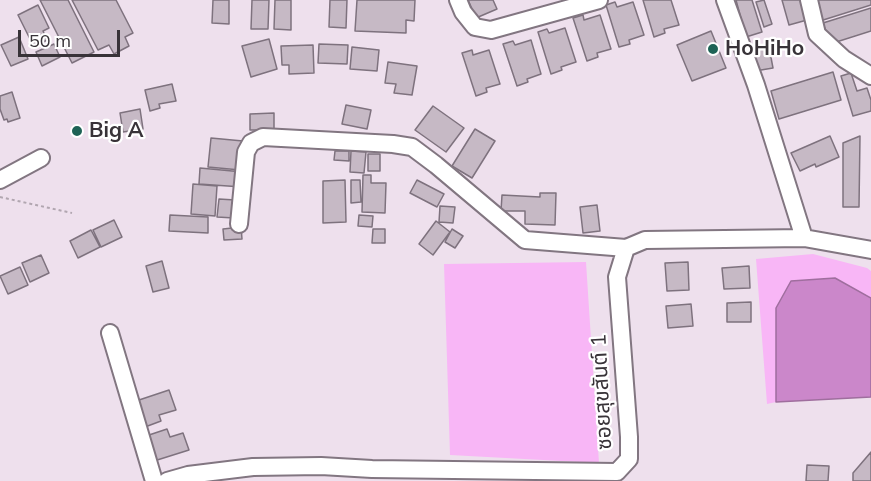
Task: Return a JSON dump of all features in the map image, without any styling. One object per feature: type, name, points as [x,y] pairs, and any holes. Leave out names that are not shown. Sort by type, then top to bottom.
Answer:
[{"type":"street","points":[[458,0],[463,12],[476,27],[491,30],[598,0]]},
{"type":"street","points":[[725,0],[756,85],[804,238]]},
{"type":"street","points":[[809,0],[818,34],[844,59],[871,76]]},
{"type":"street","points":[[239,224],[246,152],[251,143],[262,137],[412,147],[525,240],[626,248],[645,240],[804,238],[871,250]]},
{"type":"street","points":[[0,180],[41,158]]},
{"type":"street","name":"ซอยสุขสันต์ 1","points":[[167,481],[253,467],[321,466],[552,476],[617,472],[629,459],[617,277],[626,248]]},
{"type":"street","points":[[110,333],[154,481]]},
{"type":"street","points":[[625,481],[629,459]]},
{"type":"path","points":[[0,197],[72,213]]},
{"type":"shaded area","points":[[813,254],[871,271],[871,298],[835,278],[776,308],[776,402],[767,404],[756,259]]},
{"type":"shaded area","points":[[586,262],[599,463],[450,455],[444,264]]},
{"type":"shaded area","points":[[835,278],[871,298],[871,397],[776,402],[776,308],[791,281]]},
{"type":"building","points":[[40,0],[68,0],[94,52],[72,63]]},
{"type":"building","points":[[72,0],[116,0],[133,33],[125,37],[129,46],[114,54],[109,45],[98,50]]},
{"type":"building","points":[[213,0],[229,0],[229,24],[212,23]]},
{"type":"building","points":[[252,0],[269,0],[268,29],[251,29]]},
{"type":"building","points":[[275,0],[291,0],[291,30],[274,29]]},
{"type":"building","points":[[330,0],[347,0],[346,28],[329,27]]},
{"type":"building","points":[[357,0],[415,0],[414,21],[406,20],[406,33],[355,31]]},
{"type":"building","points":[[468,0],[493,0],[497,9],[476,18]]},
{"type":"building","points":[[643,0],[671,0],[679,25],[664,29],[665,33],[654,37]]},
{"type":"building","points":[[736,0],[752,0],[762,32],[746,37]]},
{"type":"building","points":[[764,0],[772,24],[764,27],[756,2]]},
{"type":"building","points":[[782,0],[801,0],[807,20],[789,25]]},
{"type":"building","points":[[814,0],[871,0],[871,5],[820,21]]},
{"type":"building","points":[[615,2],[617,7],[633,2],[644,35],[629,40],[630,44],[619,47],[606,5]]},
{"type":"building","points":[[38,5],[49,28],[43,31],[47,40],[34,47],[18,15]]},
{"type":"building","points":[[871,8],[871,31],[830,44],[823,23]]},
{"type":"building","points":[[583,15],[584,20],[600,15],[611,49],[597,53],[598,57],[587,61],[573,18]]},
{"type":"building","points":[[565,28],[576,62],[561,67],[562,70],[551,74],[538,32],[547,29],[549,33]]},
{"type":"building","points":[[711,31],[726,68],[692,81],[677,45]]},
{"type":"building","points":[[19,37],[28,59],[11,66],[1,45]]},
{"type":"building","points":[[269,39],[277,69],[251,77],[242,46]]},
{"type":"building","points":[[531,40],[541,74],[517,86],[503,44],[513,41],[515,45]]},
{"type":"building","points":[[54,44],[60,57],[42,66],[36,52]]},
{"type":"building","points":[[319,44],[348,45],[347,64],[318,63]]},
{"type":"building","points":[[313,45],[314,73],[289,74],[289,65],[282,65],[281,46]]},
{"type":"building","points":[[352,47],[379,50],[377,71],[350,69]]},
{"type":"building","points":[[769,47],[773,68],[755,71],[751,50]]},
{"type":"building","points":[[472,50],[473,55],[489,50],[500,84],[486,88],[487,92],[476,96],[462,53]]},
{"type":"building","points":[[388,62],[417,66],[412,95],[394,93],[396,84],[385,83]]},
{"type":"building","points":[[833,72],[841,100],[779,119],[771,91]]},
{"type":"building","points":[[851,73],[857,91],[867,88],[871,100],[871,111],[853,116],[841,76]]},
{"type":"building","points":[[172,84],[176,101],[159,104],[160,108],[150,111],[145,90]]},
{"type":"building","points":[[12,92],[20,118],[8,122],[7,119],[4,120],[0,109],[0,96]]},
{"type":"building","points":[[346,105],[371,110],[367,129],[342,124]]},
{"type":"building","points":[[433,106],[464,128],[446,152],[415,130]]},
{"type":"building","points":[[140,109],[143,129],[123,132],[120,113]]},
{"type":"building","points":[[274,113],[274,130],[250,130],[250,114]]},
{"type":"building","points":[[475,129],[495,141],[472,178],[452,166]]},
{"type":"building","points":[[830,136],[839,157],[800,171],[791,153]]},
{"type":"building","points":[[860,136],[859,207],[843,207],[843,143]]},
{"type":"building","points":[[211,138],[243,141],[240,170],[208,167]]},
{"type":"building","points":[[335,151],[349,151],[349,161],[334,160]]},
{"type":"building","points":[[351,151],[366,152],[364,173],[350,172]]},
{"type":"building","points":[[368,154],[380,154],[380,171],[368,171]]},
{"type":"building","points":[[200,168],[243,172],[242,187],[199,184]]},
{"type":"building","points":[[363,175],[371,175],[371,183],[386,183],[385,213],[362,212]]},
{"type":"building","points":[[345,180],[346,222],[323,223],[323,181]]},
{"type":"building","points":[[351,180],[360,180],[361,202],[351,203]]},
{"type":"building","points":[[417,180],[444,194],[437,207],[410,193]]},
{"type":"building","points":[[193,184],[217,186],[215,216],[191,214]]},
{"type":"building","points":[[540,193],[556,193],[555,225],[525,224],[525,211],[501,211],[502,195],[540,197]]},
{"type":"building","points":[[219,199],[235,200],[234,218],[217,217]]},
{"type":"building","points":[[597,205],[600,231],[583,233],[580,207]]},
{"type":"building","points":[[440,206],[455,207],[453,223],[439,222]]},
{"type":"building","points":[[170,215],[208,217],[208,233],[169,231]]},
{"type":"building","points":[[359,215],[373,216],[372,227],[358,226]]},
{"type":"building","points":[[114,220],[122,237],[101,247],[93,230]]},
{"type":"building","points":[[436,221],[450,232],[433,255],[419,244]]},
{"type":"building","points":[[241,227],[242,239],[224,240],[223,229]]},
{"type":"building","points":[[373,229],[385,229],[385,243],[372,243]]},
{"type":"building","points":[[452,229],[463,236],[455,248],[445,242]]},
{"type":"building","points":[[91,230],[100,247],[78,258],[70,241]]},
{"type":"building","points":[[41,255],[49,273],[30,282],[22,263]]},
{"type":"building","points":[[162,261],[169,288],[153,292],[146,266]]},
{"type":"building","points":[[688,262],[689,290],[667,291],[665,263]]},
{"type":"building","points":[[749,266],[750,288],[724,289],[722,268]]},
{"type":"building","points":[[20,267],[28,285],[8,294],[0,276]]},
{"type":"building","points":[[751,302],[751,322],[727,322],[727,303]]},
{"type":"building","points":[[691,304],[693,326],[668,328],[666,306]]},
{"type":"building","points":[[169,390],[176,410],[159,415],[161,421],[145,427],[136,401]]},
{"type":"building","points":[[167,429],[170,437],[183,433],[189,450],[154,461],[146,436]]},
{"type":"building","points":[[871,452],[871,481],[853,481],[853,473]]},
{"type":"building","points":[[807,465],[829,466],[828,481],[806,481]]},
{"type":"place","name":"HoHiHo","points":[[713,49]]},
{"type":"place","name":"Big A","points":[[77,131]]}]
